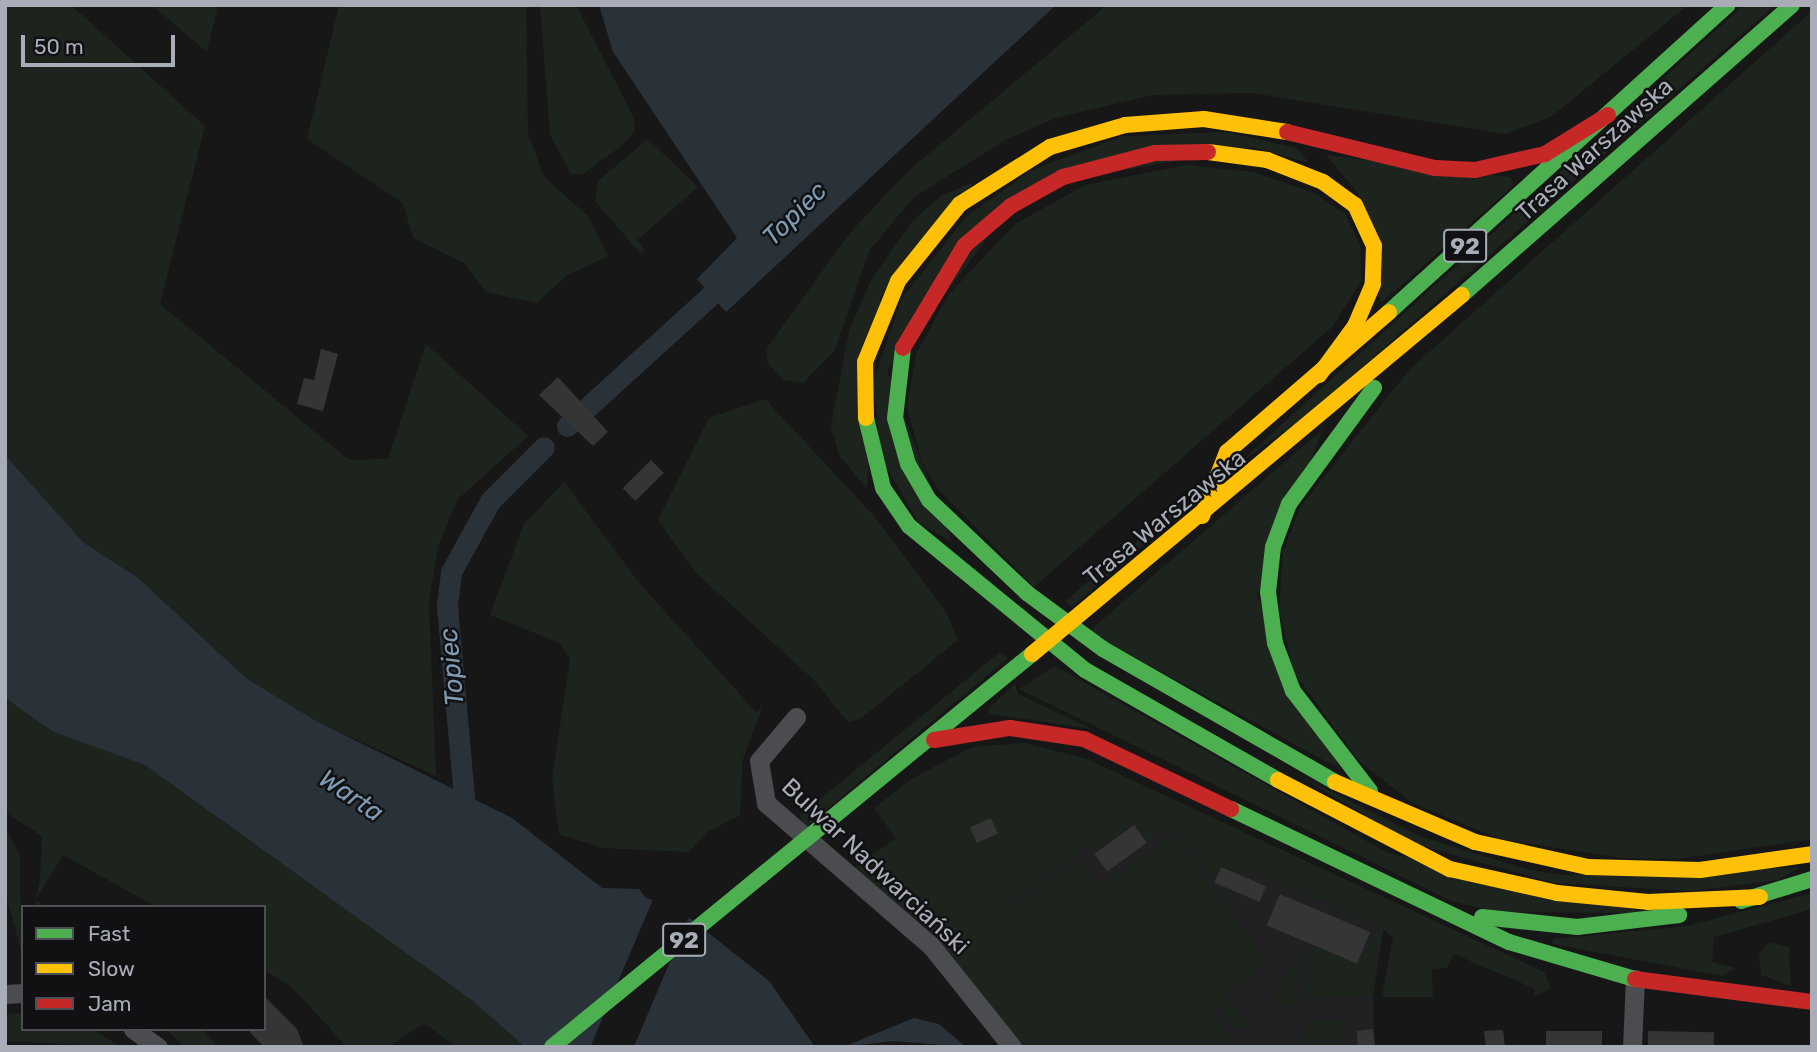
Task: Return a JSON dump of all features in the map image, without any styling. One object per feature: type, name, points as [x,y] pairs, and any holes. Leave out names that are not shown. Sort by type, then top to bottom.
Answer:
[{"type":"main road","name":"Trasa Warszawska","points":[[1202,517],[1227,452],[1319,375],[1727,5]]},
{"type":"main road","name":"Trasa Warszawska","points":[[552,1047],[1082,616],[1395,356],[1792,5]]},
{"type":"main road","points":[[1608,115],[1554,150],[1475,170],[1435,168],[1264,126],[1204,118],[1138,122],[1050,147],[972,194],[913,258],[868,349],[862,422],[889,499],[935,551],[1085,670],[1366,830],[1450,869],[1557,893],[1648,902],[1760,897]]},
{"type":"main road","points":[[1319,375],[1355,326],[1373,284],[1374,246],[1355,205],[1323,182],[1267,160],[1202,151],[1154,153],[1063,177],[973,236],[940,276],[908,333],[897,369],[895,418],[908,464],[929,500],[1027,593],[1103,649],[1310,769],[1374,794],[1475,842],[1588,867],[1700,870],[1812,854]]},
{"type":"main road","points":[[1374,794],[1293,691],[1272,631],[1269,579],[1289,505],[1395,356]]},
{"type":"main road","points":[[923,744],[1010,728],[1084,739],[1411,896],[1553,959],[1635,979],[1812,1002]]},
{"type":"main road","points":[[1411,896],[1494,920],[1577,927],[1633,924],[1760,897],[1812,879]]},
{"type":"street","name":"Bulwar Nadwarciański","points":[[796,717],[760,761],[766,803],[932,947],[1012,1047]]},
{"type":"street","points":[[1632,1047],[1635,979]]},
{"type":"street","points":[[136,1031],[158,1047]]},
{"type":"shaded area","points":[[5,5],[71,5],[205,126],[160,304],[349,460],[388,459],[426,344],[528,436],[457,500],[438,547],[429,602],[436,776],[316,721],[246,678],[137,577],[84,543],[5,455]]},
{"type":"shaded area","points":[[152,5],[218,5],[207,52]]},
{"type":"shaded area","points":[[339,5],[526,5],[528,133],[544,177],[588,216],[608,256],[566,276],[537,303],[486,292],[464,263],[413,238],[403,203],[307,139]]},
{"type":"shaded area","points":[[540,5],[576,5],[633,116],[635,130],[624,144],[583,174],[571,174],[550,135]]},
{"type":"shaded area","points":[[1107,5],[1688,5],[1552,116],[1505,134],[1252,93],[1152,95],[1056,118],[1007,139],[914,197],[869,251],[835,350],[803,383],[784,380],[767,362],[767,348],[849,234],[907,172]]},
{"type":"shaded area","points":[[1744,5],[1775,5],[1307,415],[1237,465]]},
{"type":"shaded area","points":[[1812,11],[1812,839],[1679,859],[1622,858],[1500,839],[1412,803],[1358,760],[1293,671],[1279,607],[1283,551],[1301,506],[1409,370]]},
{"type":"shaded area","points":[[1226,132],[1296,148],[1309,163],[1252,147],[1025,188],[887,371],[952,542],[919,523],[881,458],[873,382],[902,298],[967,216],[1032,170],[1123,136]]},
{"type":"shaded area","points":[[648,139],[698,187],[637,240],[645,250],[640,253],[595,201],[599,180]]},
{"type":"shaded area","points":[[1326,155],[1510,177],[1514,185],[1381,303],[1357,192]]},
{"type":"shaded area","points":[[1187,165],[1253,172],[1314,193],[1345,214],[1360,245],[1361,281],[1333,326],[1034,587],[937,488],[922,462],[907,407],[916,354],[949,294],[1015,224],[1085,185]]},
{"type":"shaded area","points":[[974,182],[880,298],[867,489],[839,455],[831,426],[849,331],[871,280],[913,220],[942,195]]},
{"type":"shaded area","points":[[765,399],[874,516],[946,612],[958,640],[860,719],[848,722],[813,679],[696,573],[658,520],[709,418]]},
{"type":"shaded area","points":[[1323,429],[1257,596],[1340,769],[1088,632]]},
{"type":"shaded area","points":[[564,482],[640,584],[756,712],[762,708],[743,759],[740,815],[708,832],[689,852],[603,848],[559,834],[552,779],[570,659],[559,643],[490,615],[524,524]]},
{"type":"shaded area","points":[[1192,503],[1072,607],[1065,601],[1181,505]]},
{"type":"shaded area","points":[[1000,652],[1008,658],[807,826],[803,822],[799,816]]},
{"type":"shaded area","points":[[1055,666],[1388,853],[1650,913],[1499,912],[1454,902],[1019,689]]},
{"type":"shaded area","points":[[1015,684],[1018,694],[1092,729],[991,714],[987,710]]},
{"type":"shaded area","points":[[5,697],[54,732],[145,765],[473,1001],[525,1047],[457,1047],[424,1023],[389,1047],[347,1047],[292,987],[266,971],[266,905],[153,905],[63,855],[35,899],[40,880],[42,836],[5,812]]},
{"type":"shaded area","points":[[1024,743],[1087,759],[1544,972],[1551,988],[1534,997],[1535,989],[1454,954],[1447,968],[1432,969],[1433,997],[1382,997],[1393,937],[1379,927],[1248,868],[1245,877],[1221,868],[1215,883],[1178,833],[1168,827],[1148,841],[1134,823],[1094,853],[1087,844],[999,912],[1002,915],[1077,858],[1100,886],[1174,835],[1268,961],[1225,994],[1247,1024],[1236,1031],[1214,1002],[1208,1007],[1233,1039],[1227,1047],[1003,1047],[922,948],[841,877],[896,838],[874,808],[913,778],[972,747]]},
{"type":"shaded area","points":[[1292,772],[1419,836],[1526,869],[1564,875],[1800,867],[1778,880],[1691,891],[1553,883],[1412,843]]},
{"type":"shaded area","points":[[1130,810],[1385,919],[1373,996],[1375,1047],[1089,1047],[980,900]]},
{"type":"shaded area","points":[[5,828],[20,855],[21,950],[5,892]]},
{"type":"shaded area","points":[[1216,883],[1237,892],[1235,901],[1226,897]]},
{"type":"shaded area","points":[[1812,893],[1812,909],[1714,937],[1712,962],[1735,968],[1723,976],[1552,944],[1553,939],[1687,926]]},
{"type":"shaded area","points":[[1374,930],[1382,933],[1371,997],[1304,998],[1303,1005],[1307,944],[1360,965]]},
{"type":"shaded area","points":[[1769,942],[1789,947],[1791,986],[1761,975],[1759,955]]},
{"type":"shaded area","points":[[1302,949],[1296,990],[1300,1010],[1276,1001],[1276,986]]},
{"type":"shaded area","points":[[21,1013],[21,1031],[95,1031],[121,1047],[5,1041],[5,1014]]},
{"type":"shaded area","points":[[1348,1018],[1345,1047],[1303,1047],[1309,1022]]},
{"type":"shaded area","points":[[168,1031],[204,1031],[220,1047],[184,1047]]},
{"type":"water","points":[[599,5],[1056,5],[726,312],[697,279],[737,238],[613,52]]},
{"type":"water","name":"Warta","points":[[5,455],[84,543],[137,577],[246,678],[316,721],[512,818],[602,888],[639,889],[646,898],[677,908],[769,981],[815,1047],[525,1047],[473,1001],[145,765],[54,732],[19,708],[5,697]]},
{"type":"water","points":[[914,1018],[939,1024],[966,1047],[893,1041],[843,1047]]},
{"type":"pier","points":[[654,897],[691,913],[634,1047],[590,1047]]},
{"type":"building","points":[[321,349],[338,354],[323,411],[297,404],[304,378],[314,380]]},
{"type":"building","points":[[558,377],[608,432],[593,446],[539,395]]},
{"type":"building","points":[[651,460],[664,473],[635,501],[623,488]]},
{"type":"building","points":[[991,818],[998,834],[977,843],[970,827]]},
{"type":"building","points":[[1134,825],[1147,843],[1107,872],[1094,854]]},
{"type":"building","points":[[1221,867],[1266,886],[1259,902],[1214,883]]},
{"type":"building","points":[[1280,894],[1370,932],[1357,964],[1267,925]]},
{"type":"building","points":[[266,998],[297,1029],[304,1047],[264,1047],[249,1031],[266,1031]]},
{"type":"building","points":[[1373,1029],[1375,1047],[1358,1047],[1357,1031]]},
{"type":"building","points":[[1503,1030],[1505,1047],[1486,1047],[1484,1031]]},
{"type":"building","points":[[1546,1031],[1602,1031],[1602,1047],[1546,1047]]},
{"type":"building","points":[[1648,1031],[1714,1032],[1714,1047],[1648,1047]]},
{"type":"waterway","name":"Topiec","points":[[567,426],[731,277]]},
{"type":"waterway","name":"Topiec","points":[[466,819],[447,605],[451,572],[490,501],[544,447]]},
{"type":"traffic: fast","points":[[1389,312],[1727,5]]},
{"type":"traffic: fast","points":[[1462,295],[1792,5]]},
{"type":"traffic: fast","points":[[903,348],[895,418],[908,464],[929,500],[1027,593],[1103,649],[1335,782]]},
{"type":"traffic: fast","points":[[1370,791],[1293,691],[1275,643],[1268,592],[1273,547],[1289,504],[1374,388]]},
{"type":"traffic: fast","points":[[866,418],[883,488],[909,526],[1085,670],[1278,780]]},
{"type":"traffic: fast","points":[[552,1047],[1032,654]]},
{"type":"traffic: fast","points":[[1231,809],[1509,942],[1635,979]]},
{"type":"traffic: fast","points":[[1741,901],[1812,879]]},
{"type":"traffic: fast","points":[[1482,917],[1577,927],[1679,915]]},
{"type":"traffic: slow","points":[[866,418],[865,362],[898,281],[960,204],[1050,147],[1125,125],[1204,119],[1287,132]]},
{"type":"traffic: slow","points":[[1208,152],[1267,160],[1323,182],[1355,205],[1374,246],[1373,284],[1355,326],[1319,375]]},
{"type":"traffic: slow","points":[[1032,654],[1462,295]]},
{"type":"traffic: slow","points":[[1202,516],[1227,452],[1389,312]]},
{"type":"traffic: slow","points":[[1278,780],[1450,869],[1557,893],[1648,902],[1760,897]]},
{"type":"traffic: slow","points":[[1335,782],[1475,842],[1588,867],[1700,870],[1812,854]]},
{"type":"traffic: jam","points":[[1287,132],[1435,168],[1475,170],[1545,154],[1608,115]]},
{"type":"traffic: jam","points":[[903,348],[965,245],[1011,206],[1063,177],[1155,153],[1208,152]]},
{"type":"traffic: jam","points":[[934,740],[1010,728],[1084,739],[1231,809]]},
{"type":"traffic: jam","points":[[1635,979],[1812,1002]]}]
